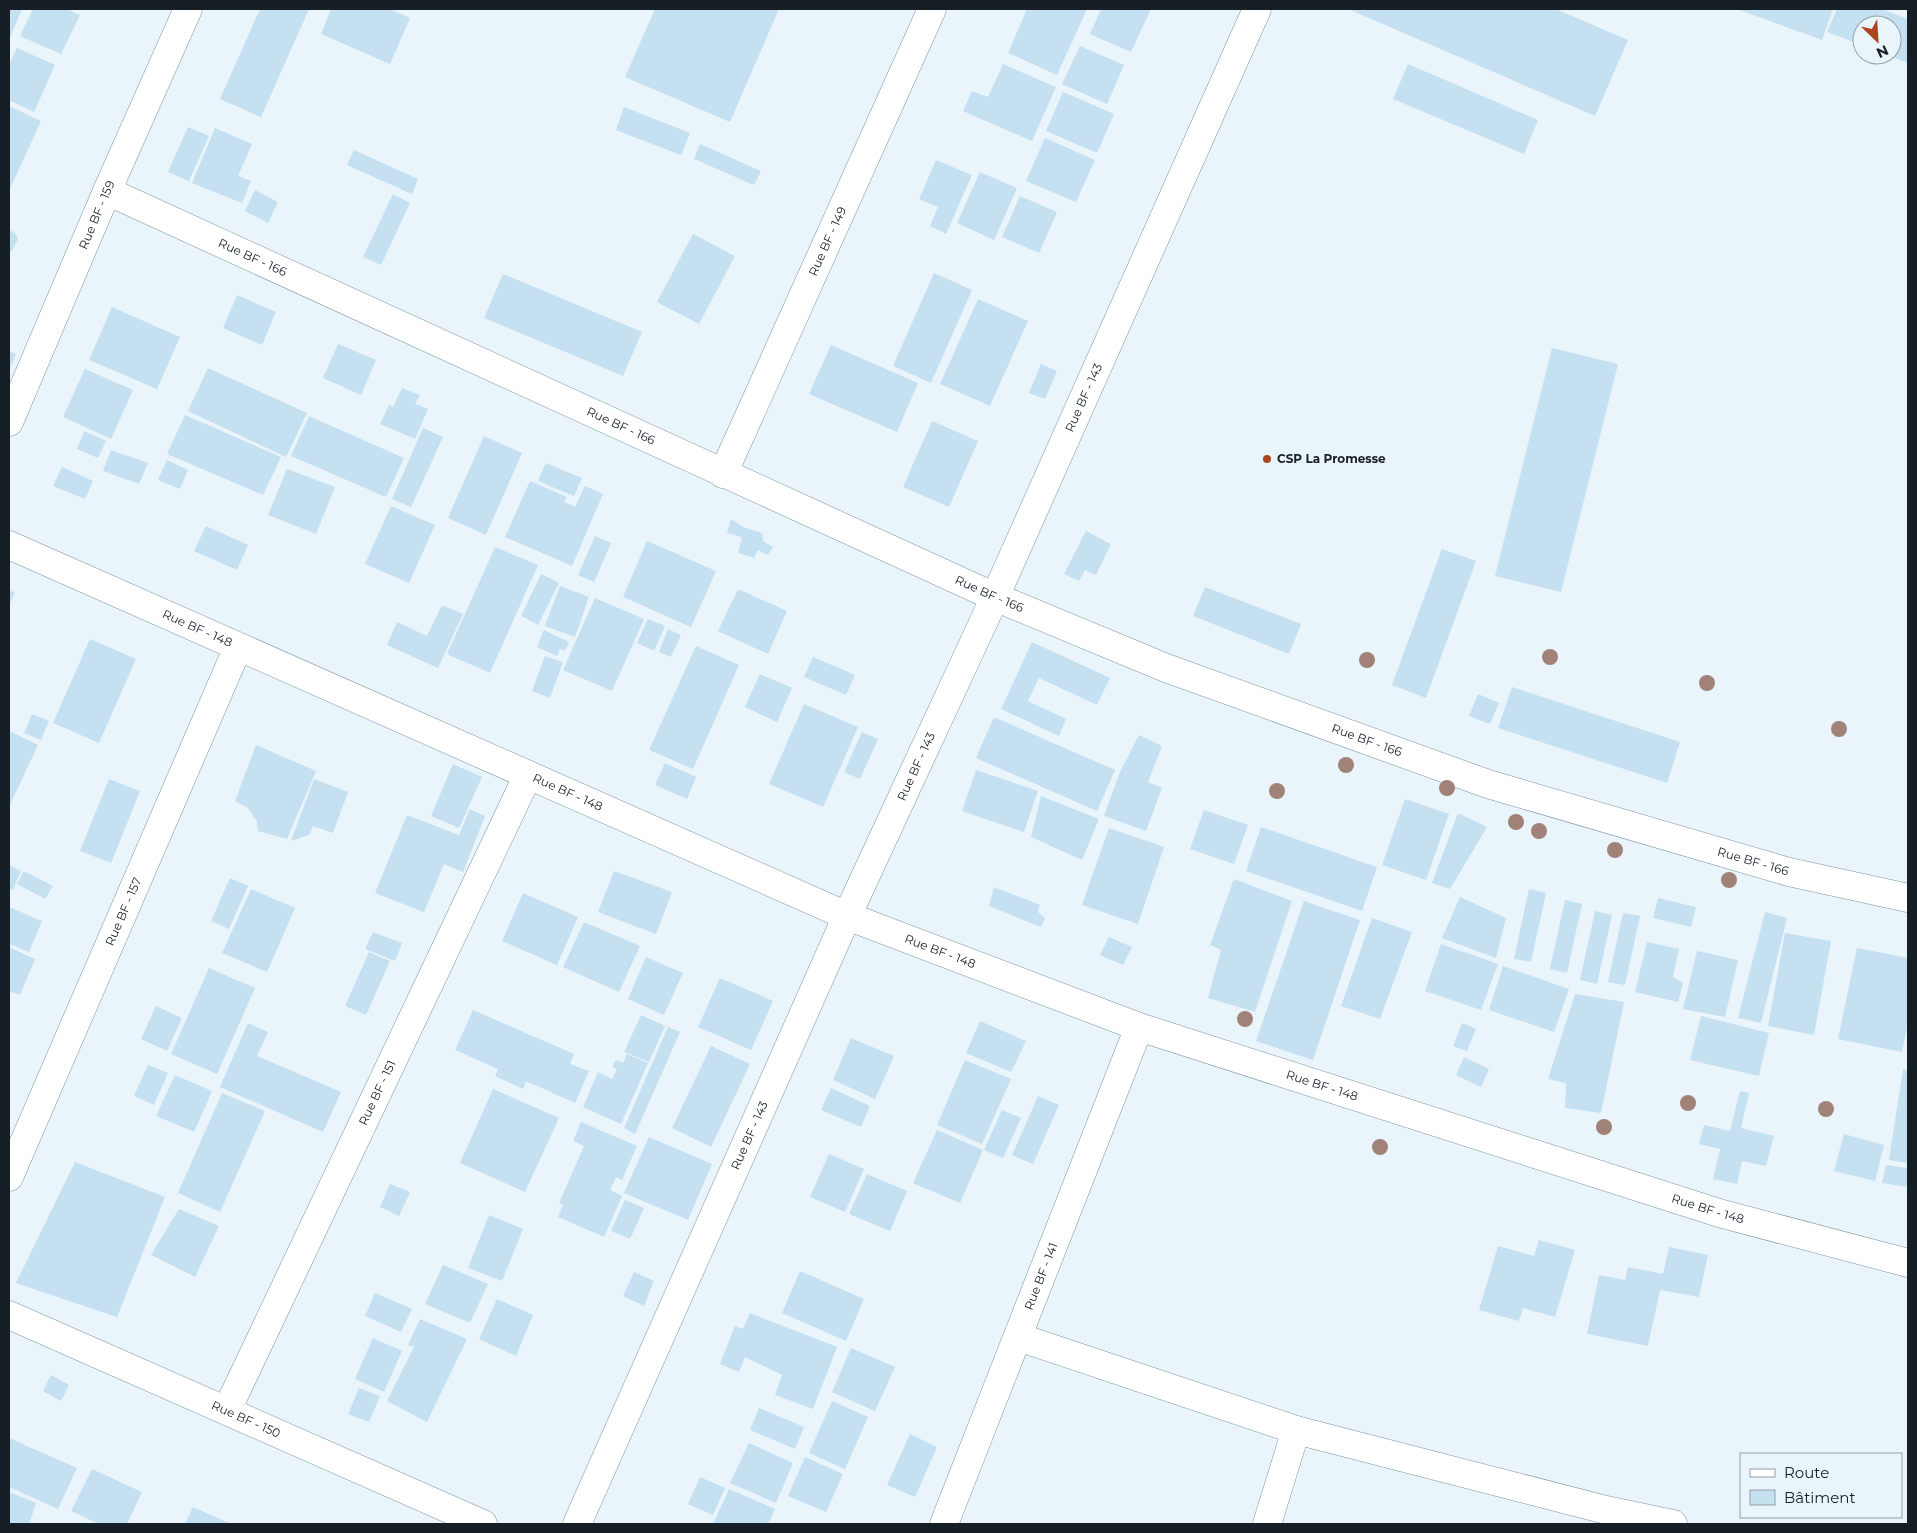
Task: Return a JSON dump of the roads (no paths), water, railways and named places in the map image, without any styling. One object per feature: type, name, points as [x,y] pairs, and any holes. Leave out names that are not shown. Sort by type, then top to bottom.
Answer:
[{"type":"street","name":"Rue BF - 159","points":[[9,422],[107,191],[188,9]]},
{"type":"street","name":"Rue BF - 149","points":[[723,474],[932,9]]},
{"type":"street","name":"Rue BF - 143","points":[[577,1524],[847,916],[995,597],[1257,9]]},
{"type":"street","name":"Rue BF - 166","points":[[107,191],[995,597],[1166,668],[1488,784],[1789,872],[1908,898]]},
{"type":"street","name":"Rue BF - 148","points":[[9,545],[847,916],[1138,1027],[1719,1213],[1908,1263]]},
{"type":"street","name":"Rue BF - 157","points":[[9,1176],[238,647]]},
{"type":"street","name":"Rue BF - 151","points":[[227,1410],[528,775]]},
{"type":"street","name":"Rue BF - 141","points":[[944,1524],[1138,1027]]},
{"type":"street","name":"Rue BF - 150","points":[[9,1315],[482,1524]]},
{"type":"street","points":[[1018,1337],[1296,1430],[1606,1510],[1673,1524]]},
{"type":"street","points":[[1266,1524],[1296,1430]]},
{"type":"place","name":"CSP La Promesse","points":[[1267,459]]}]
